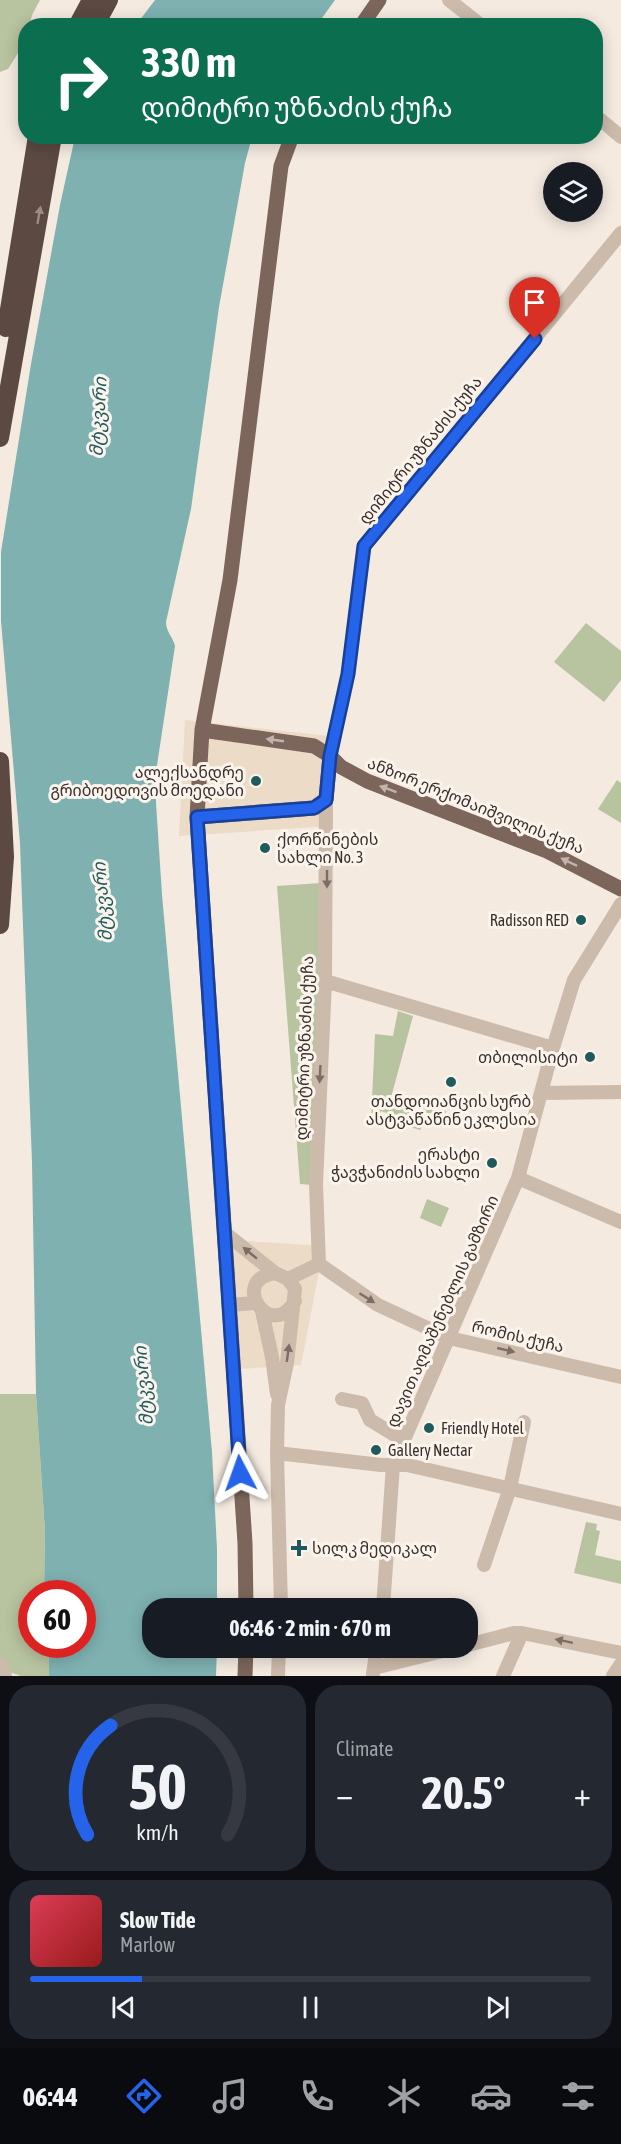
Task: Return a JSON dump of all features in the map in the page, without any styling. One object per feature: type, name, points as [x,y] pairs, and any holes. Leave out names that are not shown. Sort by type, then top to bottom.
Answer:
[{"type":"highway","points":[[81,18],[91,0]]},
{"type":"highway","points":[[100,18],[110,0]]},
{"type":"highway","points":[[0,362],[36,144]]},
{"type":"highway","points":[[0,438],[52,144]]},
{"type":"highway","points":[[0,761],[5,857],[0,925]]},
{"type":"main road","points":[[367,18],[379,0]]},
{"type":"main road","points":[[246,1598],[245,1543],[197,817],[202,730],[230,580],[281,166],[289,144]]},
{"type":"main road","name":"ანზორ ერქომაიშვილის ქუჩა","points":[[202,730],[304,744],[321,750],[349,772],[367,781],[547,851],[621,889]]},
{"type":"main road","name":"დიმიტრი უზნაძის ქუჩა","points":[[327,794],[330,756]]},
{"type":"main road","name":"ანზორ ერქომაიშვილის ქუჩა","points":[[327,794],[342,775],[349,772]]},
{"type":"main road","points":[[197,817],[314,808],[327,794]]},
{"type":"main road","points":[[244,1676],[245,1658]]},
{"type":"street","points":[[449,0],[472,18]]},
{"type":"street","points":[[603,122],[621,136]]},
{"type":"street","name":"დიმიტრი უზნაძის ქუჩა","points":[[330,756],[348,674],[364,546],[621,233]]},
{"type":"street","name":"დიმიტრი უზნაძის ქუჩა","points":[[319,1264],[316,1184],[325,981],[327,794]]},
{"type":"street","name":"დავით აღმაშენებლის გამზირი","points":[[384,1598],[393,1465],[518,1178],[574,980],[621,904]]},
{"type":"street","points":[[325,981],[553,1048]]},
{"type":"street","points":[[541,1093],[621,1092]]},
{"type":"street","points":[[518,1178],[621,1222]]},
{"type":"street","points":[[225,1233],[282,1276],[295,1289],[287,1363],[279,1405],[277,1453],[281,1598]]},
{"type":"street","points":[[279,1405],[272,1357],[254,1291],[259,1280],[264,1276],[282,1276],[319,1264]]},
{"type":"street","name":"რომის ქუჩა","points":[[319,1264],[387,1310],[449,1338],[621,1377]]},
{"type":"street","points":[[229,1305],[259,1307],[274,1315],[286,1312],[294,1301]]},
{"type":"street","points":[[342,1399],[362,1403],[370,1420],[403,1440]]},
{"type":"street","points":[[484,1565],[510,1488],[524,1422]]},
{"type":"street","points":[[277,1453],[381,1465],[407,1465],[621,1514]]},
{"type":"street","points":[[502,1676],[522,1633]]},
{"type":"street","points":[[478,1642],[522,1633],[621,1653]]},
{"type":"street","points":[[278,1676],[279,1658]]},
{"type":"street","points":[[373,1672],[421,1658]]},
{"type":"street","points":[[0,1664],[4,1676]]},
{"type":"street","points":[[613,1676],[621,1664]]},
{"type":"green space","points":[[0,0],[40,0],[31,18],[18,18],[18,53],[8,69],[0,72]]},
{"type":"green space","points":[[586,623],[621,651],[621,680],[604,702],[554,662]]},
{"type":"green space","points":[[617,780],[621,783],[621,823],[598,809]]},
{"type":"green space","points":[[321,883],[312,1185],[300,1184],[277,886]]},
{"type":"green space","points":[[398,1011],[413,1016],[389,1105],[418,1114],[422,1103],[446,1111],[443,1127],[427,1119],[420,1130],[400,1124],[401,1118],[381,1111],[378,1122],[371,1121],[375,1034],[393,1036]]},
{"type":"green space","points":[[427,1199],[449,1208],[441,1227],[420,1218]]},
{"type":"green space","points":[[0,1394],[36,1394],[45,1532],[44,1580],[18,1580],[18,1658],[49,1658],[49,1676],[21,1676],[0,1669]]},
{"type":"green space","points":[[586,1522],[597,1524],[596,1530],[600,1531],[595,1555],[621,1561],[621,1584],[574,1573]]},
{"type":"shaded area","name":"ალექსანდრე გრიბოედოვის მოედანი","points":[[185,720],[329,736],[332,826],[179,836]]},
{"type":"shaded area","points":[[232,1240],[324,1246],[301,1365],[239,1369]]},
{"type":"water","points":[[155,0],[335,0],[322,18],[141,18]]},
{"type":"water","name":"მტკვარი","points":[[73,144],[250,144],[219,307],[191,509],[166,622],[175,646],[156,772],[162,895],[212,1452],[217,1598],[142,1598],[142,1658],[217,1658],[216,1676],[49,1676],[49,1658],[96,1658],[96,1580],[44,1580],[45,1532],[36,1394],[32,1162],[20,843],[1,621],[1,552],[31,364]]},
{"type":"place","name":"ალექსანდრე გრიბოედოვის მოედანი","points":[[256,781]]},
{"type":"place","name":"ქორწინების სახლი No. 3","points":[[265,848]]},
{"type":"place","name":"Radisson RED","points":[[581,920]]},
{"type":"place","name":"თბილისიტი","points":[[590,1057]]},
{"type":"place","name":"თანდოიანცის სურბ ასტვაწაწინ ეკლესია","points":[[451,1082]]},
{"type":"place","name":"ერასტი ჭავჭანიძის სახლი","points":[[492,1163]]},
{"type":"place","name":"Friendly Hotel","points":[[429,1428]]},
{"type":"place","name":"Gallery Nectar","points":[[376,1450]]},
{"type":"place","name":"სილკ მედიკალ","points":[[299,1548]]},
{"type":"route","points":[[240,1473],[197,817],[314,808],[326,800],[330,756],[348,674],[364,546],[535,339]]}]
